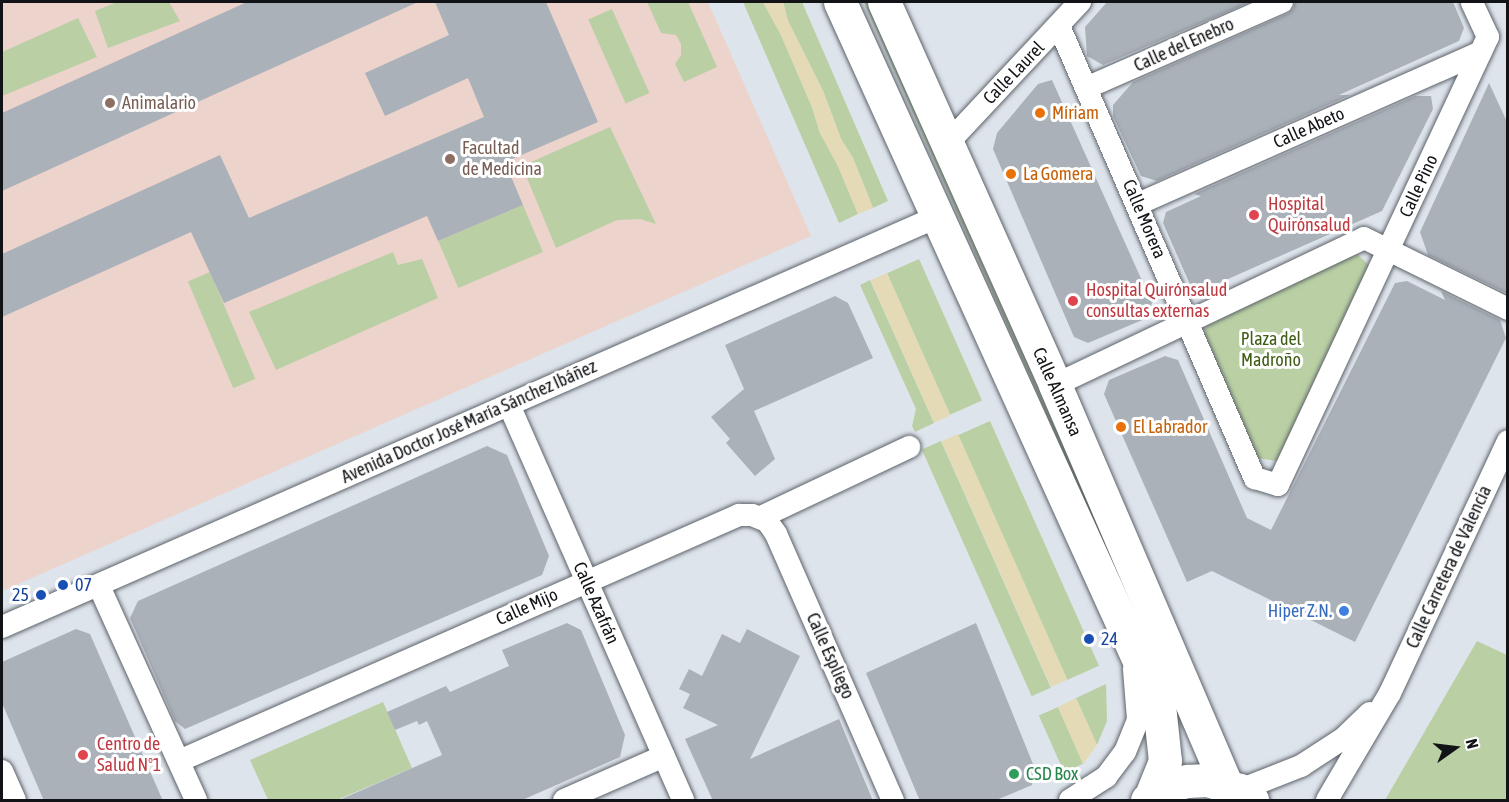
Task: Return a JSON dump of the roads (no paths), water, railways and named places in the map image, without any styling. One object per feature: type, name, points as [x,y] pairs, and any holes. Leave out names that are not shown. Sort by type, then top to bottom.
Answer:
[{"type":"main road","name":"Calle Almansa","points":[[840,2],[1159,705],[1165,761],[1149,799]]},
{"type":"main road","name":"Calle Almansa","points":[[884,2],[1054,385],[1240,791]]},
{"type":"main road","points":[[1149,799],[1168,786],[1187,781],[1207,780],[1240,791]]},
{"type":"street","name":"Calle Laurel","points":[[947,144],[1080,2]]},
{"type":"street","name":"Calle del Enebro","points":[[1086,88],[1282,2]]},
{"type":"street","name":"Calle Pino","points":[[1389,251],[1488,37],[1472,2]]},
{"type":"street","name":"Calle Morera","points":[[1059,26],[1255,478],[1278,485],[1389,251]]},
{"type":"street","name":"Calle Abeto","points":[[1138,204],[1481,52]]},
{"type":"street","name":"Avenida Doctor José María Sánchez Ibáñez","points":[[2,627],[937,217]]},
{"type":"street","points":[[1054,385],[1364,238],[1508,309]]},
{"type":"street","name":"Calle Azafrán","points":[[509,405],[683,801]]},
{"type":"street","name":"Calle Carretera de Valencia","points":[[1327,801],[1390,693],[1508,441]]},
{"type":"street","name":"Calle Mijo","points":[[179,761],[739,515],[761,517],[909,447]]},
{"type":"street","name":"Calle Espliego","points":[[761,517],[767,521],[776,534],[893,801]]},
{"type":"street","points":[[99,586],[196,801]]},
{"type":"street","name":"Calle Almansa","points":[[1070,801],[1106,777],[1125,752],[1138,719],[1137,689],[1125,630]]},
{"type":"street","name":"Calle Carretera de Valencia","points":[[1240,791],[1300,766],[1344,738],[1390,693]]},
{"type":"street","points":[[564,801],[664,756]]},
{"type":"street","points":[[2,771],[15,801]]},
{"type":"place","name":"Animalario","points":[[110,103]]},
{"type":"place","name":"Míriam","points":[[1040,113]]},
{"type":"place","name":"Facultad de Medicina","points":[[450,159]]},
{"type":"place","name":"La Gomera","points":[[1011,174]]},
{"type":"place","name":"Hospital Quirónsalud","points":[[1254,215]]},
{"type":"place","name":"Hospital Quirónsalud consultas externas","points":[[1073,301]]},
{"type":"place","name":"El Labrador","points":[[1121,427]]},
{"type":"place","name":"07","points":[[63,585]]},
{"type":"place","name":"25","points":[[41,595]]},
{"type":"place","name":"Hiper Z.N.","points":[[1344,611]]},
{"type":"place","name":"24","points":[[1089,639]]},
{"type":"place","name":"Centro de Salud Nº1","points":[[83,755]]},
{"type":"place","name":"CSD Box","points":[[1014,774]]},
{"type":"park label","name":"Plaza del Madroño","points":[[1271,350]]}]
